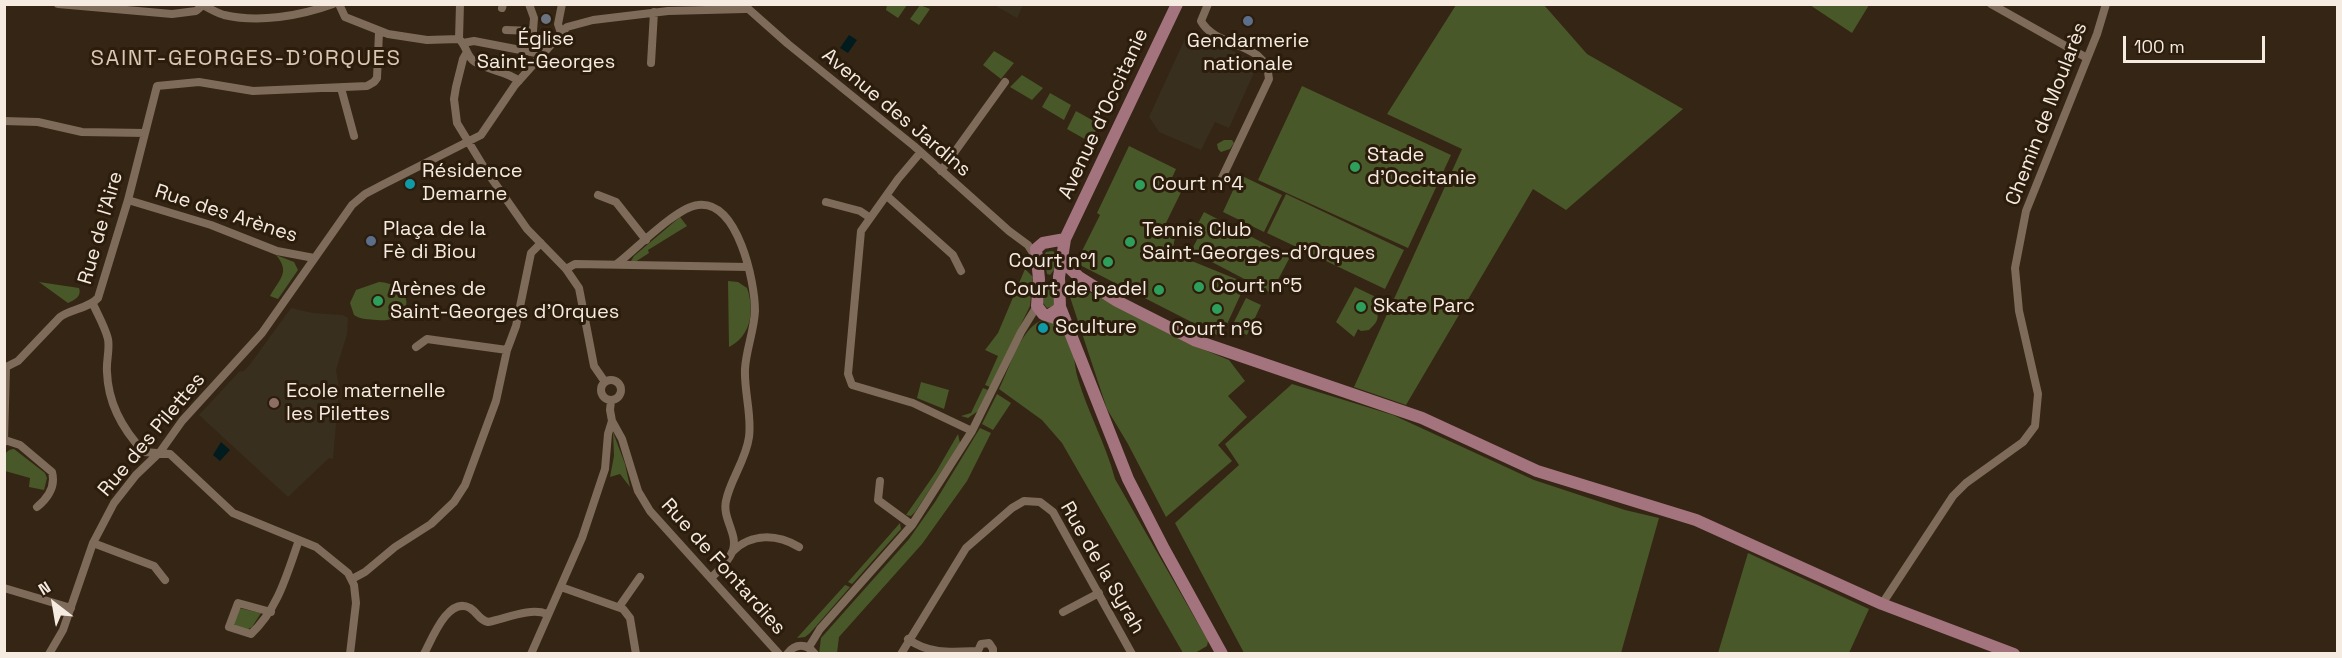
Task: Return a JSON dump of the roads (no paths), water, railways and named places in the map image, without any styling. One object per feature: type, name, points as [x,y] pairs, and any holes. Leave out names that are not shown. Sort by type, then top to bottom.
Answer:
[{"type":"street","points":[[58,4],[172,14],[196,11],[203,5],[222,15],[275,17],[317,10],[333,4]]},
{"type":"street","points":[[339,4],[345,17],[379,32],[427,40],[474,41],[536,53],[543,57]]},
{"type":"street","points":[[460,4],[461,41],[468,55],[484,67],[513,76],[519,81]]},
{"type":"street","points":[[506,30],[533,31],[534,18],[530,4]]},
{"type":"street","points":[[562,4],[558,24],[562,31],[572,24],[658,9],[744,7]]},
{"type":"street","name":"Avenue d'Occitanie","points":[[1177,4],[1061,248],[1060,306],[1128,479],[1217,652]]},
{"type":"street","points":[[1208,4],[1201,21],[1204,26],[1210,32],[1255,52],[1262,59],[1269,73],[1269,79],[1221,180]]},
{"type":"street","points":[[1991,4],[2087,58]]},
{"type":"street","name":"Chemin de Moularès","points":[[1881,604],[1953,496],[1966,483],[2023,442],[2035,426],[2038,394],[2019,311],[2015,268],[2026,211],[2106,4]]},
{"type":"street","name":"Avenue des Jardins","points":[[744,7],[1034,250]]},
{"type":"street","points":[[651,63],[658,9]]},
{"type":"street","name":"Rue des Pilettes","points":[[50,654],[63,630],[93,543],[114,504],[136,475],[160,452],[183,422],[262,333],[352,205],[365,194],[468,143],[484,131],[519,81],[543,57],[562,31]]},
{"type":"street","points":[[354,136],[341,88],[367,86],[376,80],[379,32]]},
{"type":"street","points":[[468,55],[460,69],[454,99],[455,116],[468,143],[527,228],[566,269],[581,294],[584,323],[594,366],[605,382]]},
{"type":"street","name":"Rue de l'Aire","points":[[5,368],[18,361],[60,317],[68,311],[93,304],[101,292],[128,200],[157,86],[199,82],[252,91],[341,88]]},
{"type":"street","points":[[941,171],[1005,82]]},
{"type":"street","points":[[4,121],[38,122],[81,132],[145,133]]},
{"type":"street","points":[[920,153],[864,223],[859,238],[848,374],[852,385],[913,403],[972,431]]},
{"type":"street","points":[[598,195],[616,202],[646,240]]},
{"type":"street","points":[[887,196],[953,255],[961,271]]},
{"type":"street","name":"Rue des Arènes","points":[[128,200],[211,225],[277,251],[314,258]]},
{"type":"street","points":[[826,202],[854,209],[869,218]]},
{"type":"street","points":[[618,263],[680,211],[688,207],[705,204],[714,207],[728,220],[738,237],[748,267],[755,311],[745,366],[749,435],[726,500],[726,517],[733,540],[732,552]]},
{"type":"street","points":[[352,579],[431,524],[460,494],[493,410],[507,350],[516,326],[531,253],[541,243]]},
{"type":"street","points":[[1043,311],[1034,250],[1043,243],[1061,248],[1079,277],[1117,301],[1194,340],[1422,418],[1537,471],[1696,520],[1881,604],[2014,654]]},
{"type":"street","points":[[566,269],[575,264],[618,263],[630,266],[748,267]]},
{"type":"street","points":[[1059,277],[1079,277]]},
{"type":"street","points":[[93,304],[107,338],[107,381],[118,418],[129,436],[144,452],[170,454],[233,513],[327,554],[352,579],[356,617],[350,654]]},
{"type":"street","points":[[787,654],[798,645],[812,650],[820,629],[912,525],[972,431],[1024,326],[1043,311],[1057,310],[1060,306]]},
{"type":"street","points":[[1043,311],[1068,326]]},
{"type":"street","points":[[416,347],[427,339],[507,350]]},
{"type":"street","points":[[5,368],[5,441],[20,445],[52,472],[51,493],[37,507]]},
{"type":"street","points":[[614,380],[621,388],[619,397],[611,400],[605,399],[601,393],[601,387],[605,382],[614,380]]},
{"type":"street","name":"Rue de Fontardies","points":[[611,400],[612,421],[622,439],[643,502],[657,521],[711,578],[774,652]]},
{"type":"street","points":[[531,654],[582,538],[605,469],[608,434],[612,421]]},
{"type":"street","points":[[880,481],[878,500],[912,525]]},
{"type":"street","name":"Rue de la Syrah","points":[[901,654],[908,639],[966,549],[1012,507],[1024,501],[1040,502],[1053,512],[1132,654]]},
{"type":"street","points":[[711,578],[732,552],[746,542],[766,537],[784,539],[799,547]]},
{"type":"street","points":[[271,612],[238,603],[228,627],[251,634],[271,612],[299,540]]},
{"type":"street","points":[[93,543],[154,567],[165,580]]},
{"type":"street","points":[[620,607],[640,577]]},
{"type":"street","points":[[4,588],[71,608]]},
{"type":"street","points":[[561,588],[620,607],[628,613],[635,652]]},
{"type":"street","points":[[1063,612],[1099,593]]},
{"type":"street","points":[[424,654],[447,614],[459,606],[468,607],[483,621],[488,622],[527,613],[547,614]]},
{"type":"street","points":[[908,639],[916,645],[935,652],[979,652],[981,644],[989,643],[993,654]]},
{"type":"water","points":[[849,35],[857,40],[848,53],[840,48]]},
{"type":"water","points":[[221,442],[230,450],[220,461],[213,455]]},
{"type":"place","name":"Église Saint-Georges","points":[[546,19]]},
{"type":"place","name":"Gendarmerie nationale","points":[[1248,21]]},
{"type":"place","name":"Stade d'Occitanie","points":[[1355,167]]},
{"type":"place","name":"Résidence Demarne","points":[[410,184]]},
{"type":"place","name":"Court n°4","points":[[1140,185]]},
{"type":"place","name":"Plaça de la Fè di Biou","points":[[371,241]]},
{"type":"place","name":"Tennis Club Saint-Georges-d'Orques","points":[[1130,242]]},
{"type":"place","name":"Court n°1","points":[[1108,262]]},
{"type":"place","name":"Court n°5","points":[[1199,287]]},
{"type":"place","name":"Court de padel","points":[[1159,290]]},
{"type":"place","name":"Arènes de Saint-Georges d'Orques","points":[[378,301]]},
{"type":"place","name":"Skate Parc","points":[[1361,307]]},
{"type":"place","name":"Court n°6","points":[[1217,309]]},
{"type":"place","name":"Sculture","points":[[1043,328]]},
{"type":"place","name":"Ecole maternelle les Pilettes","points":[[274,403]]},
{"type":"district","name":"SAINT-GEORGES-D'ORQUES","points":[[246,59]]}]
